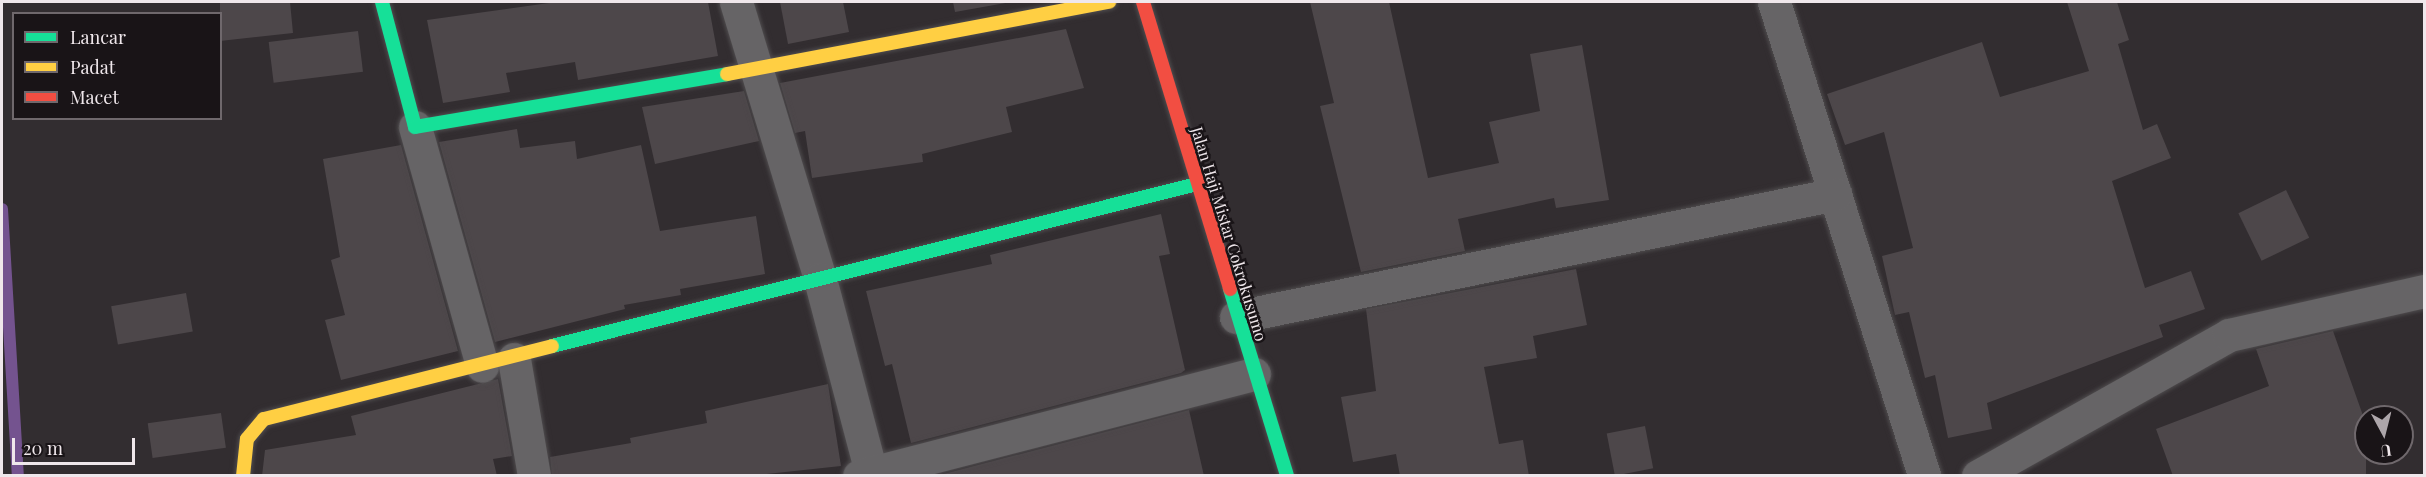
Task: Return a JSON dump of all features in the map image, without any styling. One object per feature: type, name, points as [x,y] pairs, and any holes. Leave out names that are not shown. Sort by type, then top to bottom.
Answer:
[{"type":"street","points":[[382,2],[482,366]]},
{"type":"street","points":[[736,2],[820,279],[867,475],[1254,374]]},
{"type":"street","points":[[415,127],[755,69],[1109,2]]},
{"type":"street","name":"Jalan Haji Mistar Cokrokusumo","points":[[1143,2],[1236,317],[1287,476]]},
{"type":"street","points":[[1774,2],[1924,476]]},
{"type":"street","points":[[243,476],[247,439],[264,419],[514,359],[1197,184]]},
{"type":"street","points":[[1236,317],[1836,194]]},
{"type":"street","points":[[1978,476],[2229,335],[2424,291]]},
{"type":"street","points":[[514,359],[534,476]]},
{"type":"building","points":[[220,2],[290,2],[293,33],[222,41],[222,12],[220,12]]},
{"type":"building","points":[[556,2],[708,2],[718,56],[578,80],[575,62],[506,73],[510,92],[443,103],[427,20]]},
{"type":"building","points":[[780,2],[843,2],[849,32],[788,44]]},
{"type":"building","points":[[953,2],[1011,2],[955,12]]},
{"type":"building","points":[[1310,2],[1389,2],[1428,178],[1499,163],[1489,122],[1540,111],[1530,54],[1582,45],[1609,200],[1556,208],[1554,198],[1458,219],[1465,251],[1361,272],[1320,106],[1334,103]]},
{"type":"building","points":[[2067,2],[2117,2],[2129,40],[2118,44],[2143,130],[2157,124],[2171,158],[2112,181],[2145,288],[2191,271],[2205,309],[2159,325],[2163,337],[1987,403],[1992,429],[1948,438],[1935,375],[1925,378],[1909,312],[1895,315],[1882,256],[1913,248],[1884,132],[1845,145],[1827,94],[1982,42],[2000,97],[2089,71]]},
{"type":"building","points":[[1066,29],[1084,88],[1006,107],[1012,132],[922,154],[923,162],[812,178],[805,131],[795,133],[780,83]]},
{"type":"building","points":[[358,31],[363,72],[274,83],[269,42]]},
{"type":"building","points":[[744,91],[759,141],[655,164],[642,107]]},
{"type":"building","points":[[517,129],[520,148],[575,141],[577,159],[641,145],[660,231],[756,216],[765,274],[680,289],[681,295],[624,305],[625,309],[495,342],[439,142]]},
{"type":"building","points":[[401,145],[458,351],[341,380],[325,320],[345,315],[331,260],[340,257],[323,159]]},
{"type":"building","points":[[2286,190],[2309,238],[2262,261],[2238,213]]},
{"type":"building","points":[[1161,214],[1170,254],[1159,256],[1185,370],[1181,373],[911,443],[892,364],[885,366],[866,291],[992,264],[990,255]]},
{"type":"building","points":[[1576,269],[1587,325],[1533,336],[1537,358],[1484,367],[1499,444],[1523,440],[1529,476],[1400,476],[1396,454],[1353,462],[1341,397],[1376,391],[1366,309]]},
{"type":"building","points":[[186,293],[193,331],[118,345],[111,306]]},
{"type":"building","points":[[2333,331],[2359,405],[2354,405],[2354,465],[2366,465],[2366,476],[2173,476],[2156,429],[2269,386],[2256,349]]},
{"type":"building","points":[[498,379],[512,456],[493,459],[497,476],[262,476],[265,450],[356,435],[351,416]]},
{"type":"building","points":[[828,384],[841,466],[748,476],[552,476],[550,457],[631,443],[630,438],[707,423],[705,411]]},
{"type":"building","points":[[1189,410],[1204,476],[936,476]]},
{"type":"building","points":[[221,413],[226,448],[153,458],[148,423]]},
{"type":"building","points":[[1645,426],[1653,468],[1615,476],[1607,433]]},
{"type":"waterway","points":[[2,209],[18,476]]},
{"type":"traffic: fast","points":[[382,2],[415,127],[727,74]]},
{"type":"traffic: fast","points":[[552,346],[1197,184]]},
{"type":"traffic: fast","points":[[1230,289],[1287,476]]},
{"type":"traffic: slow","points":[[727,74],[1109,2]]},
{"type":"traffic: slow","points":[[243,476],[247,439],[264,419],[552,346]]},
{"type":"traffic: jam","points":[[1143,2],[1230,289]]}]
